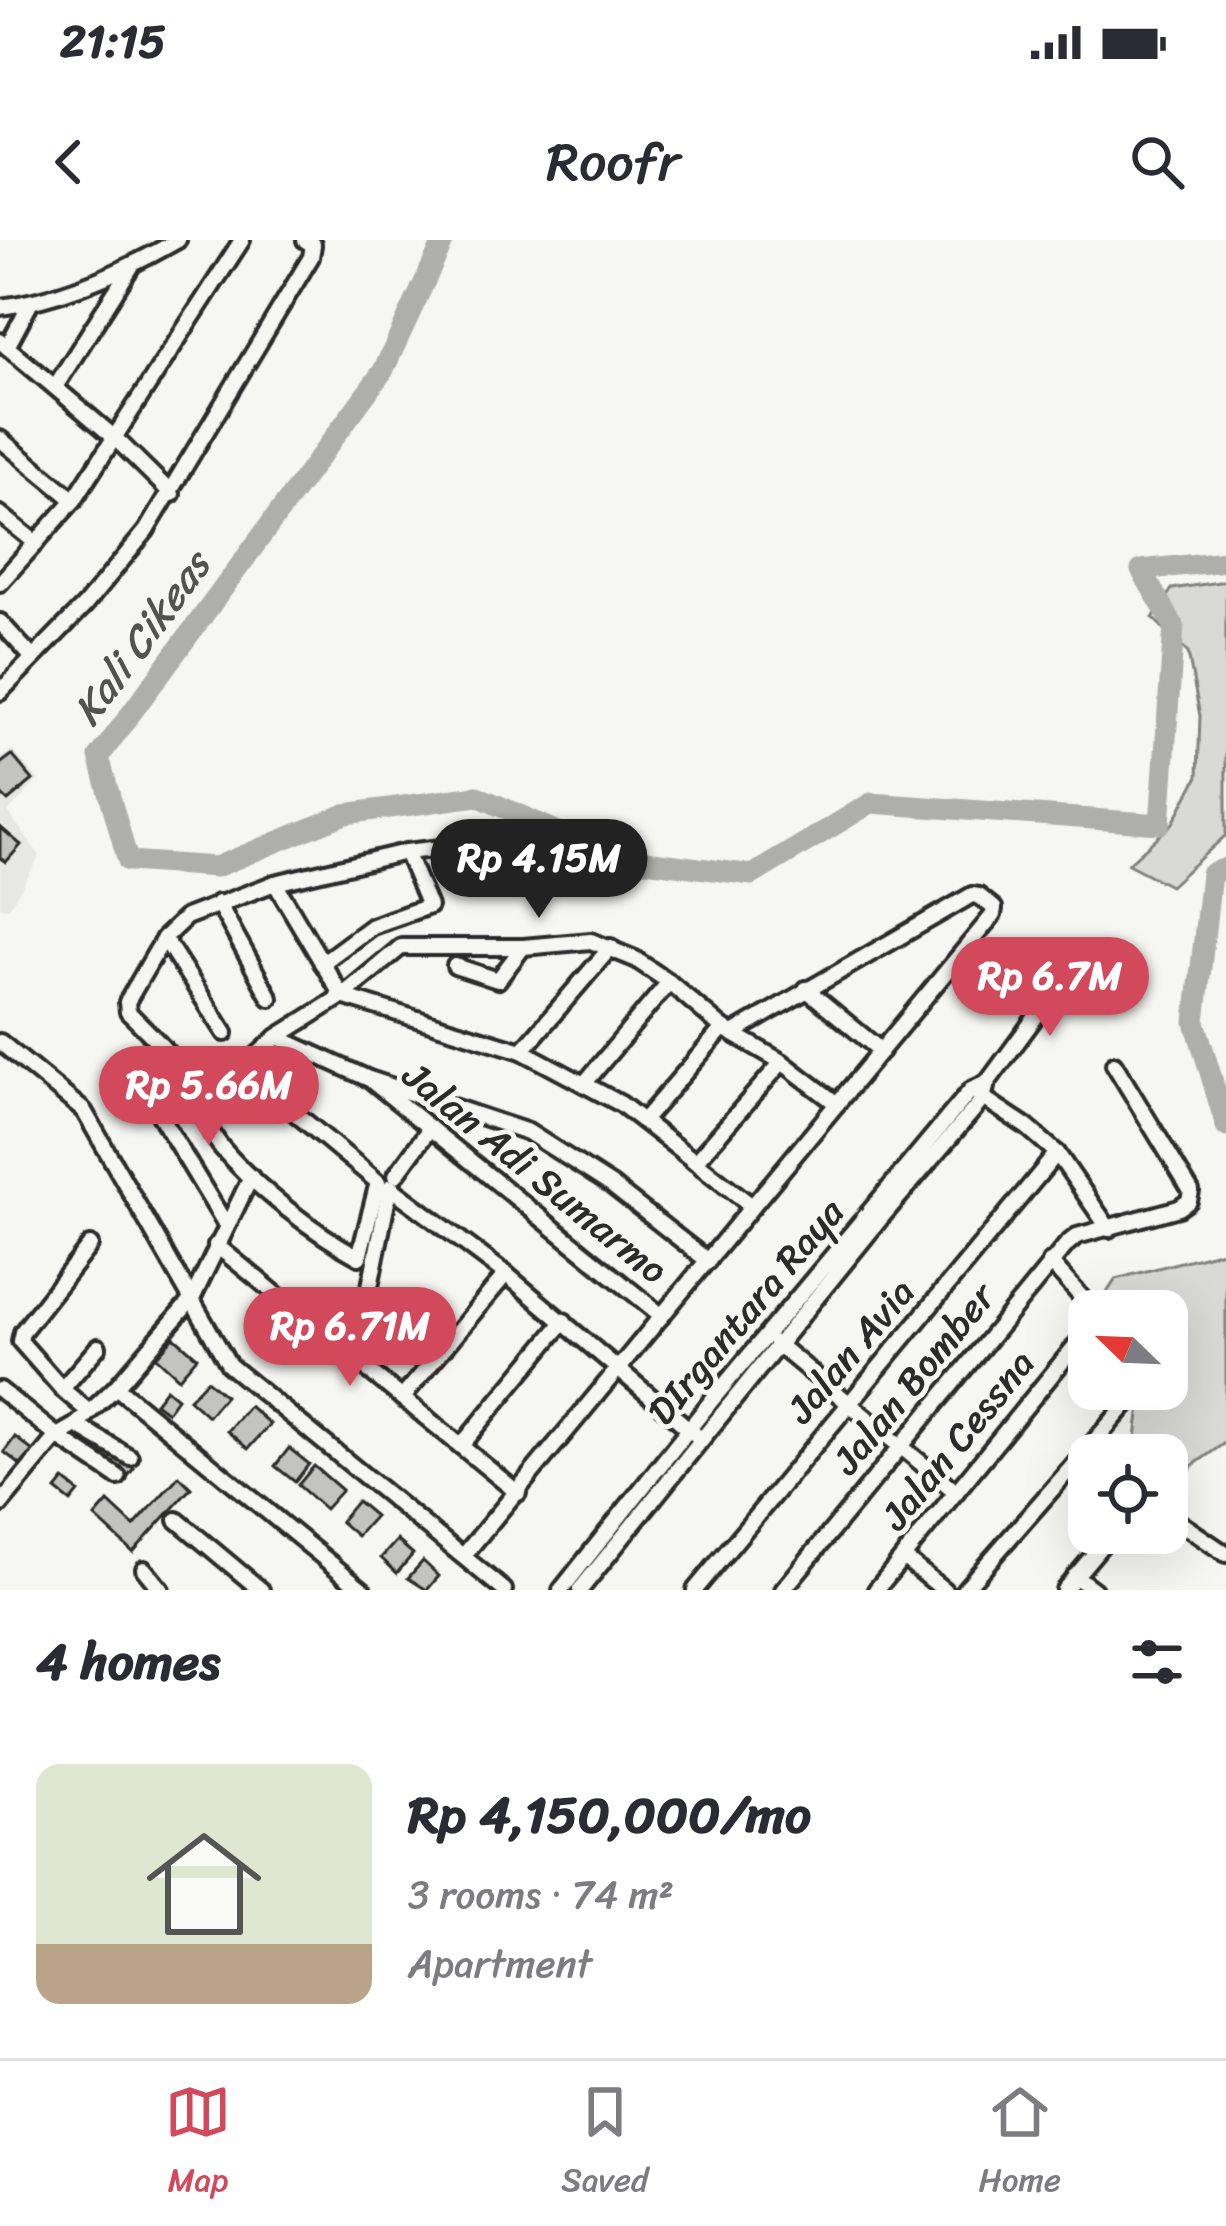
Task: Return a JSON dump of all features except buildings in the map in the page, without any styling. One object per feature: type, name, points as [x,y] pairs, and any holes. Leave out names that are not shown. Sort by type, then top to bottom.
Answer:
[{"type":"street","points":[[0,308],[30,304],[131,267],[178,240]]},
{"type":"street","points":[[0,584],[74,500],[242,240]]},
{"type":"street","points":[[0,692],[125,558],[172,494],[311,257],[313,245],[305,240]]},
{"type":"street","points":[[56,387],[131,267]]},
{"type":"street","points":[[30,304],[3,344],[115,438],[172,494]]},
{"type":"street","points":[[0,440],[74,500]]},
{"type":"street","points":[[0,514],[36,543]]},
{"type":"street","points":[[0,622],[32,657]]},
{"type":"street","points":[[242,1069],[377,1182],[359,1257],[251,1177],[208,1128],[185,1076],[128,1012],[127,1003],[164,938],[186,917],[275,883],[406,852],[478,844]]},
{"type":"street","points":[[322,963],[372,926],[429,906],[406,852]]},
{"type":"street","points":[[275,883],[342,996],[523,1051],[643,1121],[752,1206]]},
{"type":"street","points":[[464,1555],[993,915],[994,908],[972,896],[729,1030],[643,1121]]},
{"type":"street","points":[[218,903],[270,998]]},
{"type":"street","points":[[164,938],[225,1034]]},
{"type":"street","points":[[220,1083],[277,1037],[342,996],[401,947],[523,947],[591,941],[611,947],[669,982],[837,1104]]},
{"type":"street","points":[[455,966],[498,980],[523,947]]},
{"type":"street","points":[[523,1051],[611,947]]},
{"type":"street","name":"DIrgantara Raya","points":[[561,1590],[633,1498],[696,1434],[980,1090],[1073,965]]},
{"type":"street","points":[[584,1084],[669,982]]},
{"type":"street","points":[[806,989],[881,1051]]},
{"type":"street","points":[[277,1037],[369,1078],[528,1132],[611,1185],[708,1261]]},
{"type":"street","points":[[1,1046],[84,1111],[229,1365],[504,1590]]},
{"type":"street","points":[[695,1162],[782,1062]]},
{"type":"street","name":"Jalan Bomber","points":[[783,1590],[1050,1262],[1077,1236],[1184,1207],[1190,1198],[1114,1064]]},
{"type":"street","name":"Jalan Adi Sumarmo","points":[[369,1078],[662,1316]]},
{"type":"street","points":[[980,1090],[1057,1153],[1109,1229]]},
{"type":"street","points":[[149,1097],[226,1225]]},
{"type":"street","points":[[396,1174],[430,1128]]},
{"type":"street","name":"Jalan Avia","points":[[695,1590],[1057,1153]]},
{"type":"street","points":[[0,1505],[57,1436],[76,1425],[116,1387],[191,1299],[251,1177]]},
{"type":"street","points":[[355,1361],[391,1187],[506,1274],[696,1434]]},
{"type":"street","points":[[89,1412],[20,1340],[90,1245]]},
{"type":"street","points":[[216,1245],[518,1493]]},
{"type":"street","points":[[1050,1262],[1075,1290]]},
{"type":"street","points":[[402,1398],[506,1274]]},
{"type":"street","points":[[461,1446],[564,1321]]},
{"type":"street","points":[[773,1341],[956,1492]]},
{"type":"street","points":[[62,1389],[98,1347]]},
{"type":"street","name":"Jalan Cessna","points":[[876,1590],[1068,1355]]},
{"type":"street","points":[[116,1387],[363,1590]]},
{"type":"street","points":[[0,1390],[118,1477]]},
{"type":"street","points":[[964,1590],[1122,1410]]},
{"type":"street","points":[[76,1425],[130,1457]]},
{"type":"street","name":"DIrgantara Raya","points":[[580,1590],[646,1508],[696,1434]]},
{"type":"street","points":[[633,1498],[646,1508]]},
{"type":"street","points":[[177,1520],[251,1587]]},
{"type":"street","points":[[1188,1528],[1226,1553]]},
{"type":"street","points":[[1064,1590],[1094,1554]]},
{"type":"street","points":[[903,1557],[944,1590]]},
{"type":"street","points":[[144,1569],[161,1590]]},
{"type":"street","points":[[1076,1576],[1094,1590]]},
{"type":"shaded area","points":[[1226,581],[1226,835],[1170,886],[1128,864],[1173,823],[1198,776],[1200,716],[1188,653],[1153,618],[1172,589]]},
{"type":"shaded area","points":[[12,750],[39,780],[8,812],[40,856],[9,908],[0,907],[0,759]]},
{"type":"shaded area","points":[[1226,1250],[1226,1442],[1192,1466],[1188,1477],[1188,1434],[1137,1434],[1139,1410],[1188,1410],[1188,1290],[1109,1290],[1116,1279]]},
{"type":"waterway","name":"Kali Cikeas","points":[[444,240],[383,371],[99,757],[128,861],[216,867],[345,814],[477,796],[615,857],[752,875],[871,803],[1160,824],[1174,626],[1141,570],[1226,561]]},
{"type":"waterway","name":"Kali Cikeas","points":[[1226,868],[1211,874],[1195,1022],[1226,1126]]}]
